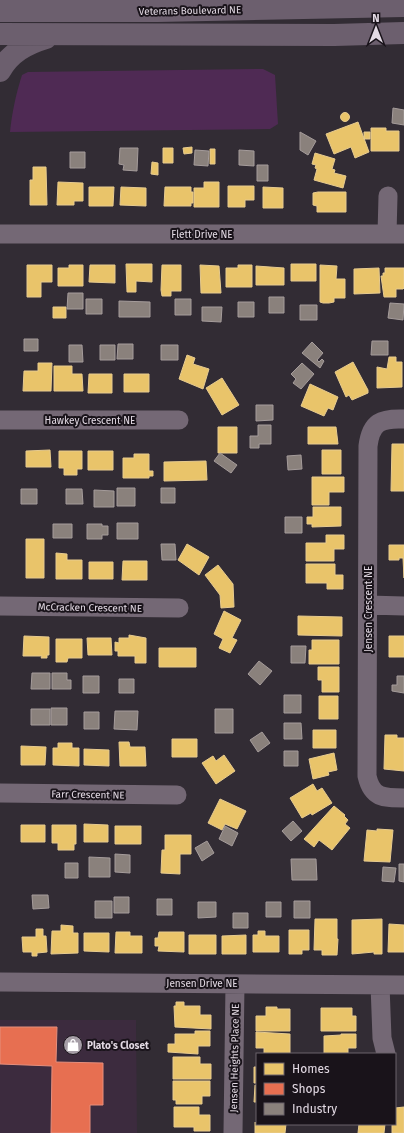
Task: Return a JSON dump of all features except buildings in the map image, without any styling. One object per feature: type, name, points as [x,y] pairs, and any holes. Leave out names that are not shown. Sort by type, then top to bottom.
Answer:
[{"type":"main road","points":[[93,0],[158,11]]},
{"type":"main road","name":"Veterans Boulevard NE","points":[[0,11],[158,11],[365,4],[404,6]]},
{"type":"main road","points":[[0,34],[334,35],[404,33]]},
{"type":"main road","points":[[0,71],[4,63],[18,50],[31,43],[58,35]]},
{"type":"street","points":[[388,196],[396,234]]},
{"type":"street","name":"Flett Drive NE","points":[[0,234],[396,234]]},
{"type":"street","name":"Jensen Crescent NE","points":[[404,418],[384,420],[375,425],[370,434],[368,446],[367,776],[369,786],[374,793],[384,797],[404,798]]},
{"type":"street","name":"Hawkey Crescent NE","points":[[0,420],[180,420]]},
{"type":"street","points":[[368,605],[404,606]]},
{"type":"street","name":"McCracken Crescent NE","points":[[0,606],[179,608]]},
{"type":"street","name":"Farr Crescent NE","points":[[0,793],[177,796]]},
{"type":"street","name":"Jensen Drive NE","points":[[0,982],[404,985]]},
{"type":"street","name":"Jensen Heights Place NE","points":[[233,1133],[235,984]]},
{"type":"street","points":[[380,985],[382,1038],[386,1053]]},
{"type":"shaded area","points":[[263,69],[275,75],[278,124],[270,129],[10,132],[13,110],[22,75],[28,72]]},
{"type":"shaded area","points":[[0,1020],[136,1020],[137,1133],[0,1133]]},
{"type":"place","name":"Plato's Closet","points":[[73,1045]]}]
